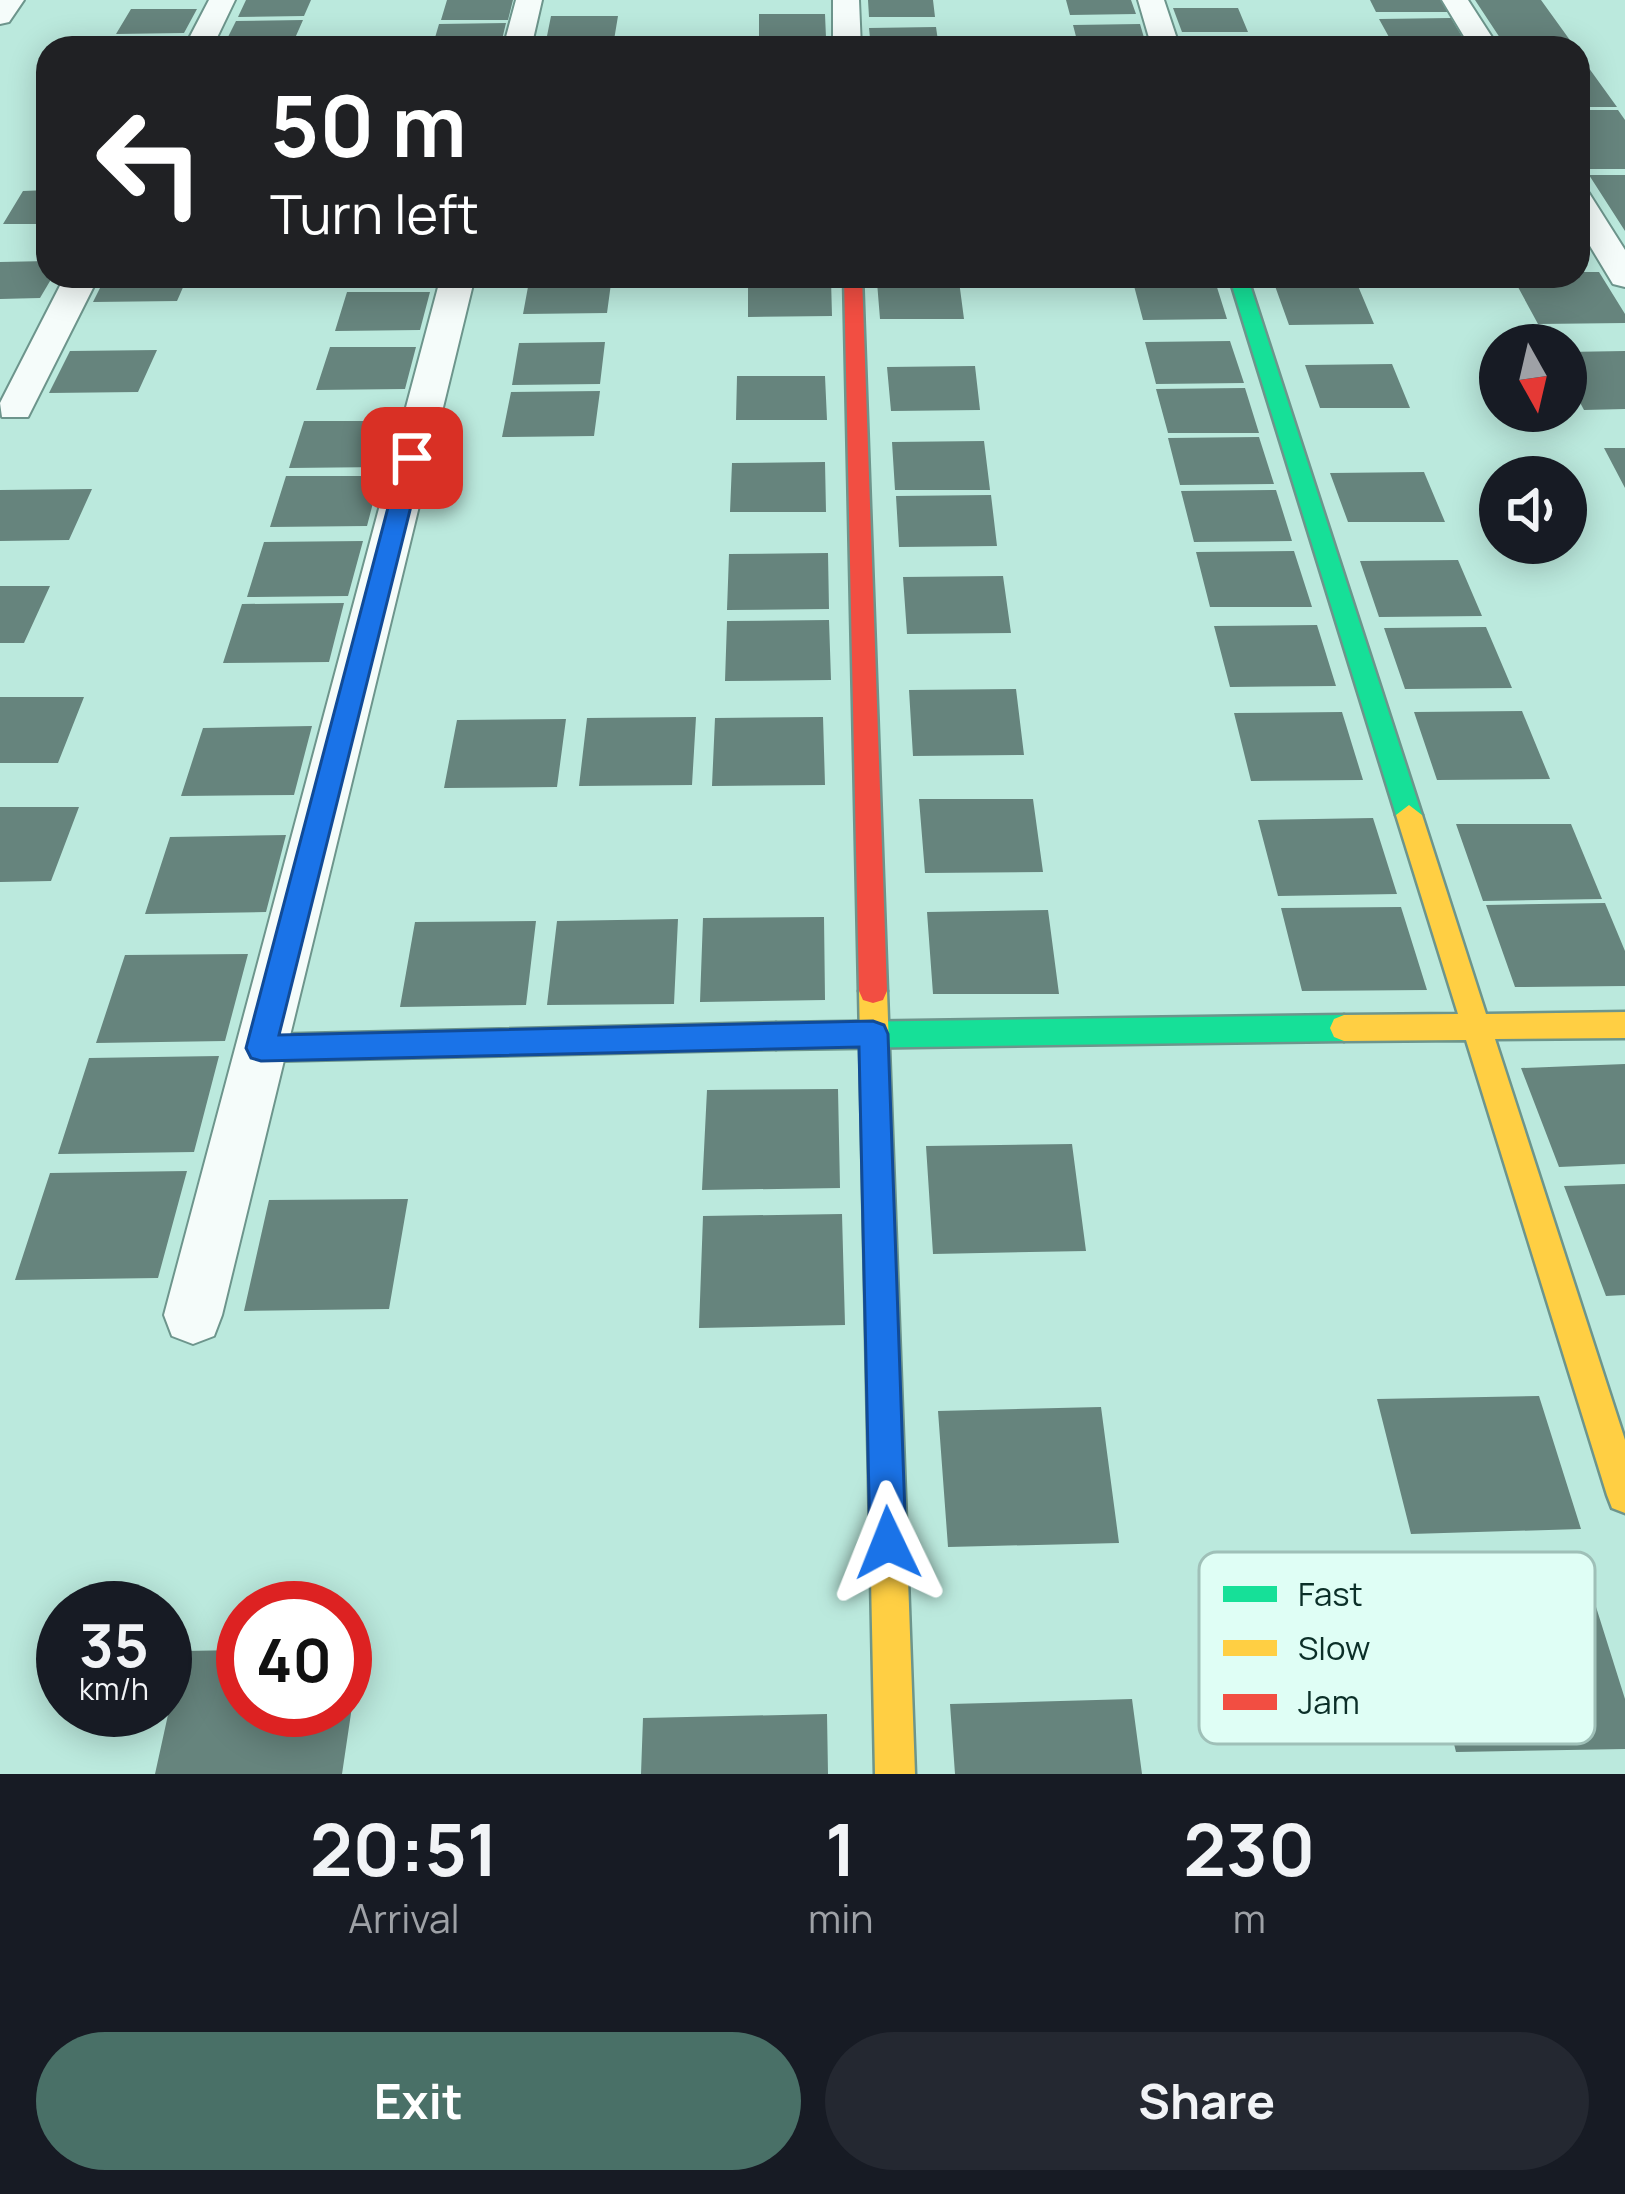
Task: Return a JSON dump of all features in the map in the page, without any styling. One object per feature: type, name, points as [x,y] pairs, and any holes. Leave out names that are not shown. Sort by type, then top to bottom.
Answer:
[{"type":"street","points":[[0,16],[11,0]]},
{"type":"street","points":[[204,36],[222,0]]},
{"type":"street","points":[[520,36],[529,0]]},
{"type":"street","points":[[845,0],[846,36]]},
{"type":"street","points":[[1150,0],[1162,36]]},
{"type":"street","points":[[1455,0],[1478,36]]},
{"type":"street","points":[[1590,220],[1625,277]]},
{"type":"street","points":[[15,409],[76,288]]},
{"type":"street","points":[[193,1315],[455,288]]},
{"type":"street","points":[[853,288],[895,1774]]},
{"type":"street","points":[[1242,288],[1625,1496]]},
{"type":"street","points":[[261,1048],[873,1034],[1625,1025]]},
{"type":"building","points":[[246,0],[311,0],[304,16],[238,17]]},
{"type":"building","points":[[447,0],[513,0],[508,20],[441,20]]},
{"type":"building","points":[[868,0],[933,0],[935,17],[869,17]]},
{"type":"building","points":[[1066,0],[1131,0],[1136,14],[1070,15]]},
{"type":"building","points":[[1370,0],[1441,0],[1448,12],[1376,12]]},
{"type":"building","points":[[1475,0],[1541,0],[1567,36],[1499,36]]},
{"type":"building","points":[[1173,8],[1238,8],[1248,32],[1182,32]]},
{"type":"building","points":[[131,9],[197,9],[184,33],[116,34]]},
{"type":"building","points":[[759,14],[825,14],[826,36],[759,36]]},
{"type":"building","points":[[551,16],[618,16],[615,36],[547,36]]},
{"type":"building","points":[[1451,18],[1462,36],[1388,36],[1379,19]]},
{"type":"building","points":[[303,20],[296,36],[228,36],[236,21]]},
{"type":"building","points":[[506,23],[503,36],[436,36],[439,24]]},
{"type":"building","points":[[1140,24],[1144,36],[1076,36],[1073,25]]},
{"type":"building","points":[[936,27],[937,36],[870,36],[869,28]]},
{"type":"building","points":[[1590,70],[1617,107],[1590,107]]},
{"type":"building","points":[[1590,110],[1618,110],[1625,120],[1625,169],[1590,169]]},
{"type":"building","points":[[1590,175],[1625,175],[1625,231],[1590,177]]},
{"type":"building","points":[[36,190],[36,224],[3,224],[23,191]]},
{"type":"building","points":[[36,261],[36,288],[46,288],[40,298],[0,299],[0,262]]},
{"type":"building","points":[[1590,272],[1599,272],[1625,314],[1625,323],[1538,324],[1518,288],[1590,288]]},
{"type":"building","points":[[100,288],[183,288],[177,301],[93,302]]},
{"type":"building","points":[[528,288],[610,288],[607,313],[523,314]]},
{"type":"building","points":[[748,288],[831,288],[832,316],[748,317]]},
{"type":"building","points":[[877,288],[960,288],[964,319],[880,319]]},
{"type":"building","points":[[1135,288],[1217,288],[1227,319],[1143,320]]},
{"type":"building","points":[[1276,288],[1359,288],[1374,324],[1289,325]]},
{"type":"building","points":[[347,292],[430,292],[420,330],[335,331]]},
{"type":"building","points":[[1230,341],[1244,383],[1156,384],[1145,342]]},
{"type":"building","points":[[605,342],[600,384],[512,385],[519,343]]},
{"type":"building","points":[[330,347],[416,347],[405,389],[316,390]]},
{"type":"building","points":[[157,350],[138,392],[49,393],[70,351]]},
{"type":"building","points":[[1625,351],[1625,409],[1587,410],[1587,352]]},
{"type":"building","points":[[1392,364],[1410,408],[1320,408],[1305,365]]},
{"type":"building","points":[[975,366],[980,410],[891,411],[887,367]]},
{"type":"building","points":[[737,376],[825,376],[827,420],[736,420]]},
{"type":"building","points":[[1245,388],[1259,433],[1168,433],[1156,389]]},
{"type":"building","points":[[600,391],[594,436],[502,437],[511,392]]},
{"type":"building","points":[[304,421],[395,421],[383,467],[289,468]]},
{"type":"building","points":[[1259,437],[1274,484],[1180,485],[1168,438]]},
{"type":"building","points":[[984,441],[990,490],[895,490],[892,442]]},
{"type":"building","points":[[1604,448],[1625,448],[1625,488]]},
{"type":"building","points":[[825,462],[826,512],[730,512],[732,463]]},
{"type":"building","points":[[1424,472],[1445,522],[1348,522],[1330,473]]},
{"type":"building","points":[[286,476],[380,476],[367,526],[270,527]]},
{"type":"building","points":[[92,489],[69,540],[0,541],[0,490]]},
{"type":"building","points":[[1276,490],[1292,541],[1194,542],[1181,491]]},
{"type":"building","points":[[991,495],[997,546],[899,547],[896,496]]},
{"type":"building","points":[[363,541],[348,596],[247,597],[264,542]]},
{"type":"building","points":[[1294,551],[1312,607],[1210,607],[1196,552]]},
{"type":"building","points":[[828,553],[829,609],[727,610],[729,554]]},
{"type":"building","points":[[1458,560],[1482,616],[1379,617],[1360,561]]},
{"type":"building","points":[[1003,576],[1011,633],[907,634],[903,577]]},
{"type":"building","points":[[0,586],[50,586],[24,643],[0,643]]},
{"type":"building","points":[[344,603],[329,662],[223,663],[242,604]]},
{"type":"building","points":[[829,620],[831,680],[725,681],[727,621]]},
{"type":"building","points":[[1317,625],[1336,686],[1230,687],[1214,626]]},
{"type":"building","points":[[1486,627],[1512,688],[1405,689],[1384,628]]},
{"type":"building","points":[[1016,689],[1024,755],[913,756],[909,690]]},
{"type":"building","points":[[0,697],[84,697],[58,763],[0,763]]},
{"type":"building","points":[[1522,711],[1550,779],[1437,780],[1414,712]]},
{"type":"building","points":[[1342,712],[1363,780],[1251,781],[1234,713]]},
{"type":"building","points":[[696,717],[692,785],[579,786],[587,718]]},
{"type":"building","points":[[823,717],[825,785],[712,786],[715,718]]},
{"type":"building","points":[[566,719],[557,787],[444,788],[457,720]]},
{"type":"building","points":[[312,726],[294,795],[181,796],[203,728]]},
{"type":"building","points":[[919,799],[1033,799],[1043,872],[925,873]]},
{"type":"building","points":[[0,807],[79,807],[51,881],[0,882]]},
{"type":"building","points":[[1373,818],[1397,894],[1278,896],[1258,820]]},
{"type":"building","points":[[1456,824],[1571,824],[1602,899],[1483,901]]},
{"type":"building","points":[[286,835],[266,912],[145,914],[170,837]]},
{"type":"building","points":[[1605,903],[1625,951],[1625,986],[1515,987],[1486,905]]},
{"type":"building","points":[[1401,907],[1427,990],[1302,991],[1281,908]]},
{"type":"building","points":[[1048,910],[1059,994],[933,994],[927,912]]},
{"type":"building","points":[[824,917],[825,1000],[700,1002],[703,918]]},
{"type":"building","points":[[678,919],[674,1004],[547,1005],[557,921]]},
{"type":"building","points":[[536,921],[526,1005],[400,1007],[415,922]]},
{"type":"building","points":[[248,954],[225,1041],[96,1043],[125,955]]},
{"type":"building","points":[[219,1056],[194,1152],[58,1154],[89,1058]]},
{"type":"building","points":[[1625,1064],[1625,1164],[1559,1167],[1521,1068]]},
{"type":"building","points":[[838,1089],[840,1188],[702,1190],[707,1090]]},
{"type":"building","points":[[1072,1144],[1086,1251],[933,1254],[926,1146]]},
{"type":"building","points":[[187,1171],[158,1278],[15,1280],[50,1173]]},
{"type":"building","points":[[1625,1184],[1625,1295],[1606,1296],[1564,1186]]},
{"type":"building","points":[[408,1199],[389,1309],[244,1311],[269,1200]]},
{"type":"building","points":[[842,1214],[845,1325],[699,1328],[703,1216]]},
{"type":"building","points":[[1539,1396],[1581,1529],[1411,1534],[1377,1399]]},
{"type":"building","points":[[1101,1407],[1119,1543],[948,1547],[938,1411]]},
{"type":"building","points":[[1595,1604],[1625,1699],[1625,1749],[1456,1752],[1454,1744],[1595,1744]]},
{"type":"building","points":[[216,1650],[216,1737],[347,1737],[342,1774],[155,1774],[163,1737],[192,1737],[192,1651]]},
{"type":"building","points":[[1132,1699],[1142,1774],[955,1774],[950,1704]]},
{"type":"building","points":[[827,1714],[828,1774],[641,1774],[643,1718]]},
{"type":"traffic: fast","points":[[1242,288],[1409,815]]},
{"type":"traffic: fast","points":[[776,1036],[1344,1028]]},
{"type":"traffic: slow","points":[[1409,815],[1625,1495]]},
{"type":"traffic: slow","points":[[873,991],[895,1774]]},
{"type":"traffic: slow","points":[[1344,1028],[1625,1025]]},
{"type":"traffic: jam","points":[[853,288],[873,991]]},
{"type":"traffic: jam","points":[[261,1048],[776,1036]]},
{"type":"route","points":[[412,458],[261,1048],[873,1034],[888,1543]]}]
